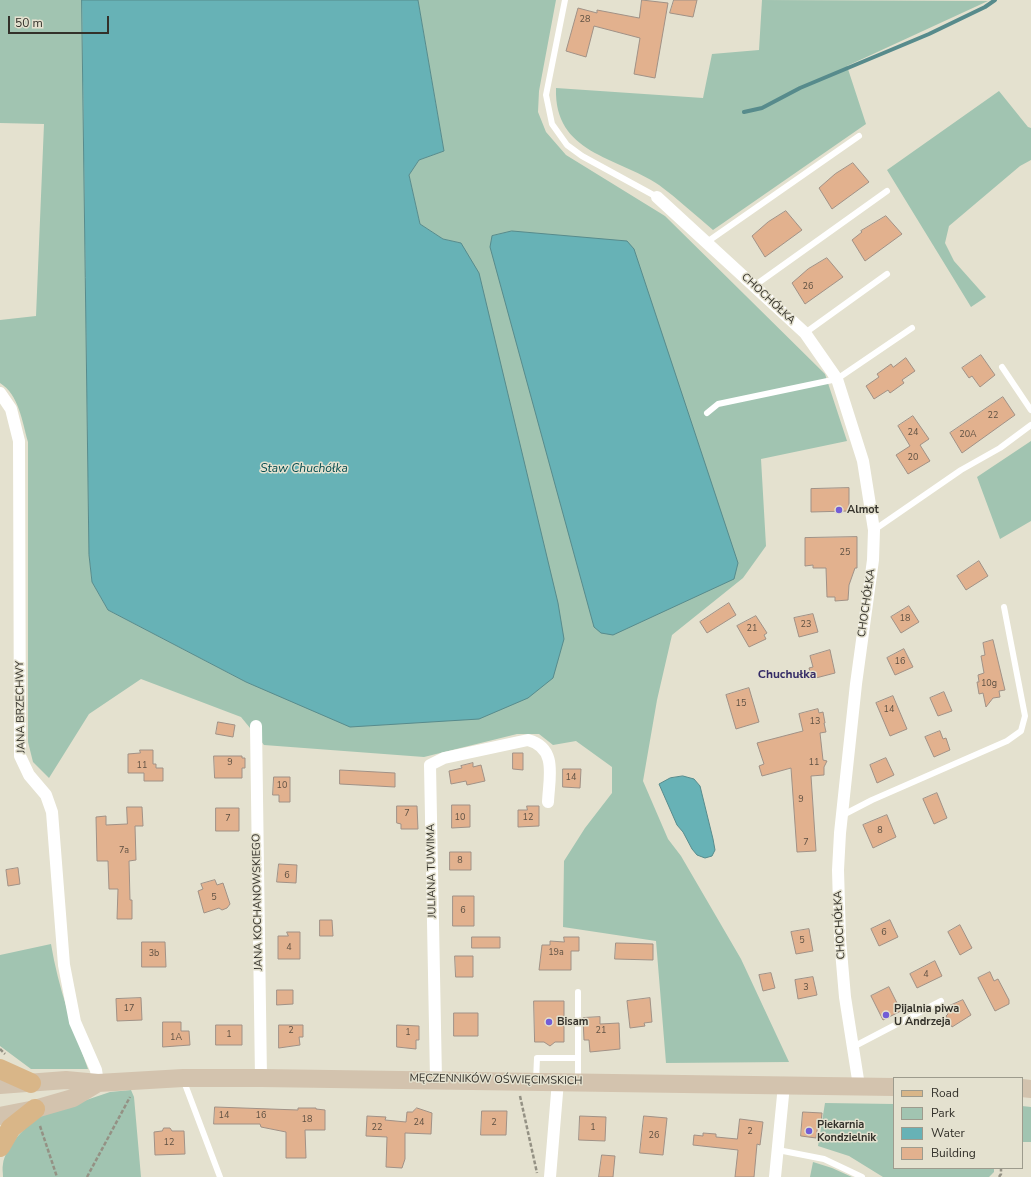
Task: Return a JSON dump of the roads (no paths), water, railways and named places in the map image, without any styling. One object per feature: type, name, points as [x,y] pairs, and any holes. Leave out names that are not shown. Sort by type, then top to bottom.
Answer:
[{"type":"main road","points":[[0,1069],[32,1083]]},
{"type":"main road","name":"MĘCZENNIKÓW OŚWIĘCIMSKICH","points":[[0,1085],[66,1080],[98,1083],[183,1078],[261,1078],[578,1081],[893,1087]]},
{"type":"main road","name":"MĘCZENNIKÓW OŚWIĘCIMSKICH","points":[[0,1116],[36,1115],[73,1098],[98,1083]]},
{"type":"main road","points":[[0,1147],[11,1128],[36,1115]]},
{"type":"street","name":"CHOCHÓŁKA","points":[[657,197],[805,333],[837,379],[863,461],[874,530],[873,560],[856,684],[840,833],[838,870],[840,939],[845,997],[859,1086]]},
{"type":"street","name":"JANA BRZECHWY","points":[[0,393],[11,409],[19,441],[20,756],[29,775],[46,795],[52,812],[64,965],[75,1022],[86,1044],[96,1070],[98,1083]]},
{"type":"street","name":"JANA KOCHANOWSKIEGO","points":[[256,726],[261,1078]]},
{"type":"street","name":"JULIANA TUWIMA","points":[[436,1079],[430,765],[444,758],[528,740],[535,742],[548,753],[550,760],[548,802]]},
{"type":"street","points":[[550,1177],[558,1081]]},
{"type":"street","points":[[775,1177],[784,1085]]},
{"type":"lane","points":[[565,0],[546,95],[552,124],[558,134],[572,149],[657,197]]},
{"type":"lane","points":[[707,242],[859,136]]},
{"type":"lane","points":[[754,286],[887,191]]},
{"type":"lane","points":[[805,333],[887,274]]},
{"type":"lane","points":[[706,413],[718,404],[837,379],[912,328]]},
{"type":"lane","points":[[1002,367],[1031,410]]},
{"type":"lane","points":[[874,530],[961,470],[1000,448],[1031,425]]},
{"type":"lane","points":[[843,814],[1007,740],[1021,732],[1025,716],[1004,608]]},
{"type":"lane","points":[[578,992],[578,1081]]},
{"type":"lane","points":[[853,1047],[941,1001]]},
{"type":"lane","points":[[536,1081],[536,1058],[578,1058]]},
{"type":"lane","points":[[183,1078],[220,1177]]},
{"type":"lane","points":[[778,1150],[824,1159],[862,1177]]},
{"type":"water","name":"Staw Chuchółka","points":[[82,0],[418,0],[444,151],[419,160],[409,175],[420,224],[443,239],[461,243],[479,273],[558,603],[564,639],[553,678],[528,698],[479,719],[350,727],[246,682],[108,610],[92,582],[89,555]]},
{"type":"water","points":[[512,231],[627,241],[634,249],[738,563],[734,579],[613,635],[601,633],[594,627],[490,247],[492,236]]},
{"type":"water","points":[[683,776],[694,779],[700,786],[715,850],[712,856],[705,858],[697,855],[692,849],[683,832],[677,825],[659,784],[670,778]]},
{"type":"waterway","points":[[744,112],[762,108],[800,88],[929,34],[985,7],[995,0]]},
{"type":"place","name":"Almot","points":[[839,510]]},
{"type":"place","name":"Pijalnia piwa U Andrzeja","points":[[886,1015]]},
{"type":"place","name":"Bisam","points":[[549,1022]]},
{"type":"place","name":"Piekarnia Kondzielnik","points":[[809,1131]]},
{"type":"district","name":"Chuchułka","points":[[787,675]]}]
